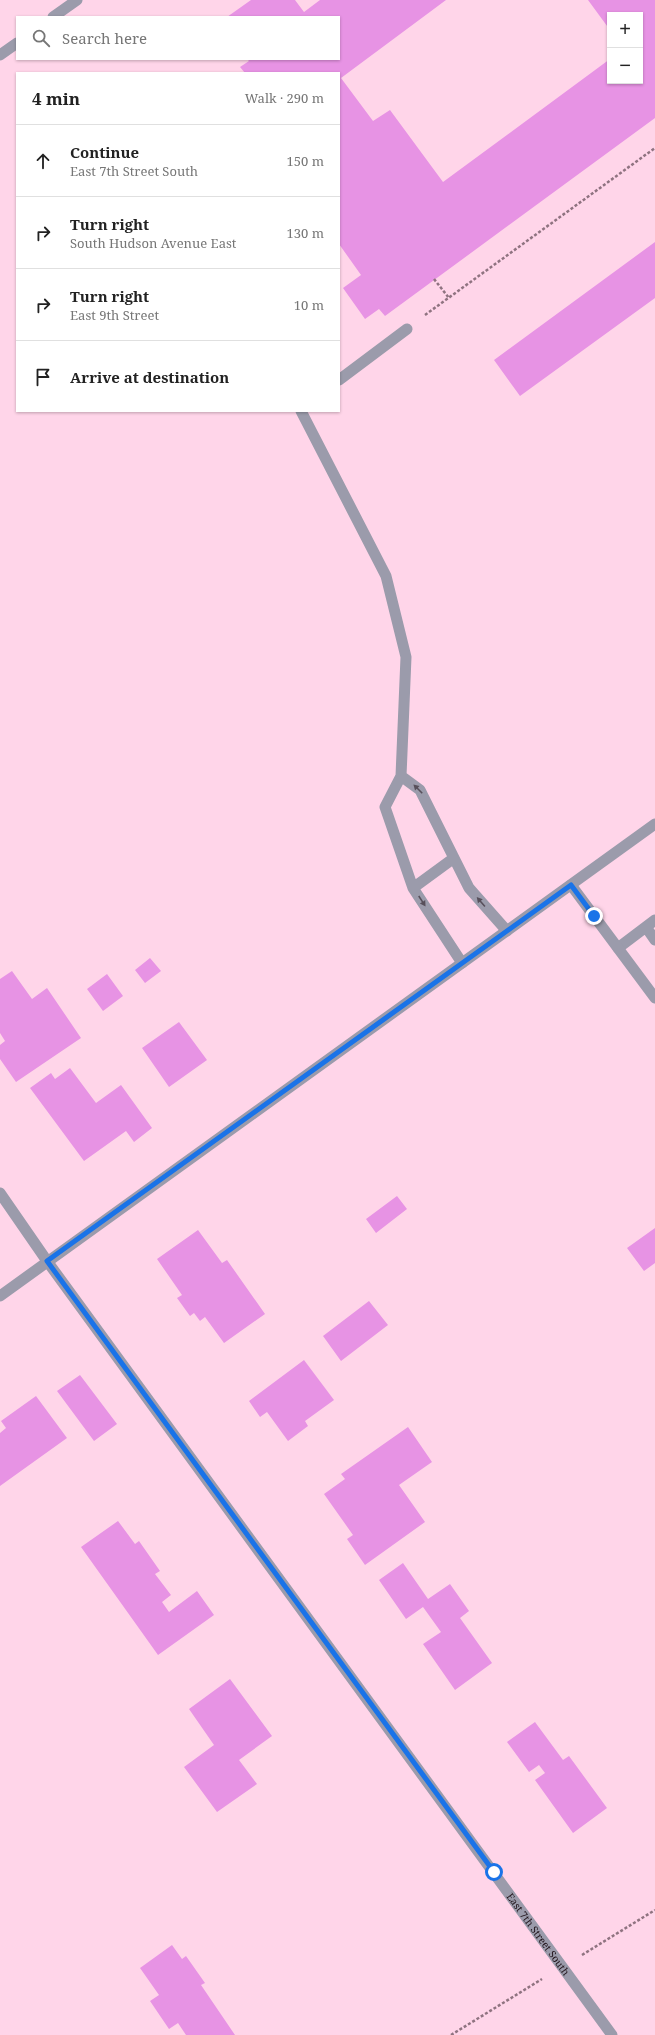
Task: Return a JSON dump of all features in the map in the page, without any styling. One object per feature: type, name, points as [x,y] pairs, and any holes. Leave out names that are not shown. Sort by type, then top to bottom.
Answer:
[{"type":"street","points":[[54,16],[77,0]]},
{"type":"street","points":[[0,55],[16,44]]},
{"type":"street","points":[[340,379],[407,329]]},
{"type":"street","points":[[302,412],[386,576],[406,657],[401,776],[385,807],[413,888],[462,963]]},
{"type":"street","points":[[401,776],[420,790],[469,888],[507,931]]},
{"type":"street","points":[[0,1296],[655,824]]},
{"type":"street","points":[[413,888],[454,858]]},
{"type":"street","points":[[571,885],[655,998]]},
{"type":"street","points":[[618,948],[655,920]]},
{"type":"street","points":[[646,927],[655,940]]},
{"type":"street","name":"East 7th Street South","points":[[0,1192],[47,1261],[612,2035]]},
{"type":"path","points":[[407,329],[655,148]]},
{"type":"path","points":[[434,279],[449,298]]},
{"type":"building","points":[[251,0],[295,0],[304,12],[320,0],[446,0],[341,78],[373,121],[390,110],[443,182],[607,61],[607,84],[643,84],[643,12],[607,12],[607,26],[588,0],[655,0],[655,118],[385,316],[379,309],[365,319],[343,288],[361,275],[340,245],[340,72],[244,72],[240,67],[249,61],[248,60],[340,60],[340,16],[228,16]]},
{"type":"building","points":[[655,242],[655,298],[520,396],[494,360]]},
{"type":"building","points":[[150,958],[161,971],[145,983],[135,970]]},
{"type":"building","points":[[12,971],[32,999],[47,988],[81,1038],[16,1082],[0,1059],[0,1045],[5,1041],[0,1033],[0,979]]},
{"type":"building","points":[[107,974],[123,996],[103,1011],[87,989]]},
{"type":"building","points":[[179,1022],[207,1060],[169,1087],[142,1048]]},
{"type":"building","points":[[70,1068],[96,1103],[121,1085],[152,1128],[134,1142],[126,1131],[84,1161],[30,1088],[51,1073],[55,1079]]},
{"type":"building","points":[[397,1196],[407,1209],[376,1233],[366,1219]]},
{"type":"building","points":[[655,1228],[655,1263],[644,1271],[627,1248]]},
{"type":"building","points":[[198,1230],[222,1263],[227,1260],[265,1314],[224,1343],[205,1317],[200,1321],[194,1313],[190,1316],[177,1298],[182,1295],[157,1259]]},
{"type":"building","points":[[369,1301],[388,1325],[341,1361],[323,1336]]},
{"type":"building","points":[[304,1360],[334,1400],[305,1421],[308,1426],[288,1441],[267,1412],[260,1417],[249,1401]]},
{"type":"building","points":[[80,1375],[117,1424],[94,1441],[57,1391]]},
{"type":"building","points":[[36,1396],[67,1438],[0,1486],[0,1433],[6,1428],[1,1421]]},
{"type":"building","points":[[408,1427],[432,1462],[399,1485],[425,1522],[365,1565],[347,1539],[353,1535],[324,1494],[345,1479],[341,1474]]},
{"type":"building","points":[[118,1521],[135,1544],[139,1541],[160,1571],[155,1574],[171,1595],[162,1602],[169,1612],[197,1591],[214,1615],[158,1655],[81,1547]]},
{"type":"building","points":[[403,1563],[428,1599],[450,1584],[469,1611],[460,1618],[492,1663],[455,1690],[423,1644],[441,1632],[423,1607],[406,1619],[379,1580]]},
{"type":"building","points":[[230,1679],[272,1736],[239,1760],[257,1784],[217,1812],[184,1767],[214,1745],[189,1709]]},
{"type":"building","points":[[535,1722],[563,1760],[569,1756],[607,1808],[573,1833],[535,1780],[545,1773],[539,1765],[529,1772],[507,1742]]},
{"type":"building","points":[[172,1945],[182,1959],[186,1956],[205,1983],[201,1985],[235,2035],[186,2035],[178,2023],[169,2029],[150,2001],[159,1995],[140,1968]]},
{"type":"route","points":[[494,1872],[47,1261],[571,885],[594,916]]}]
